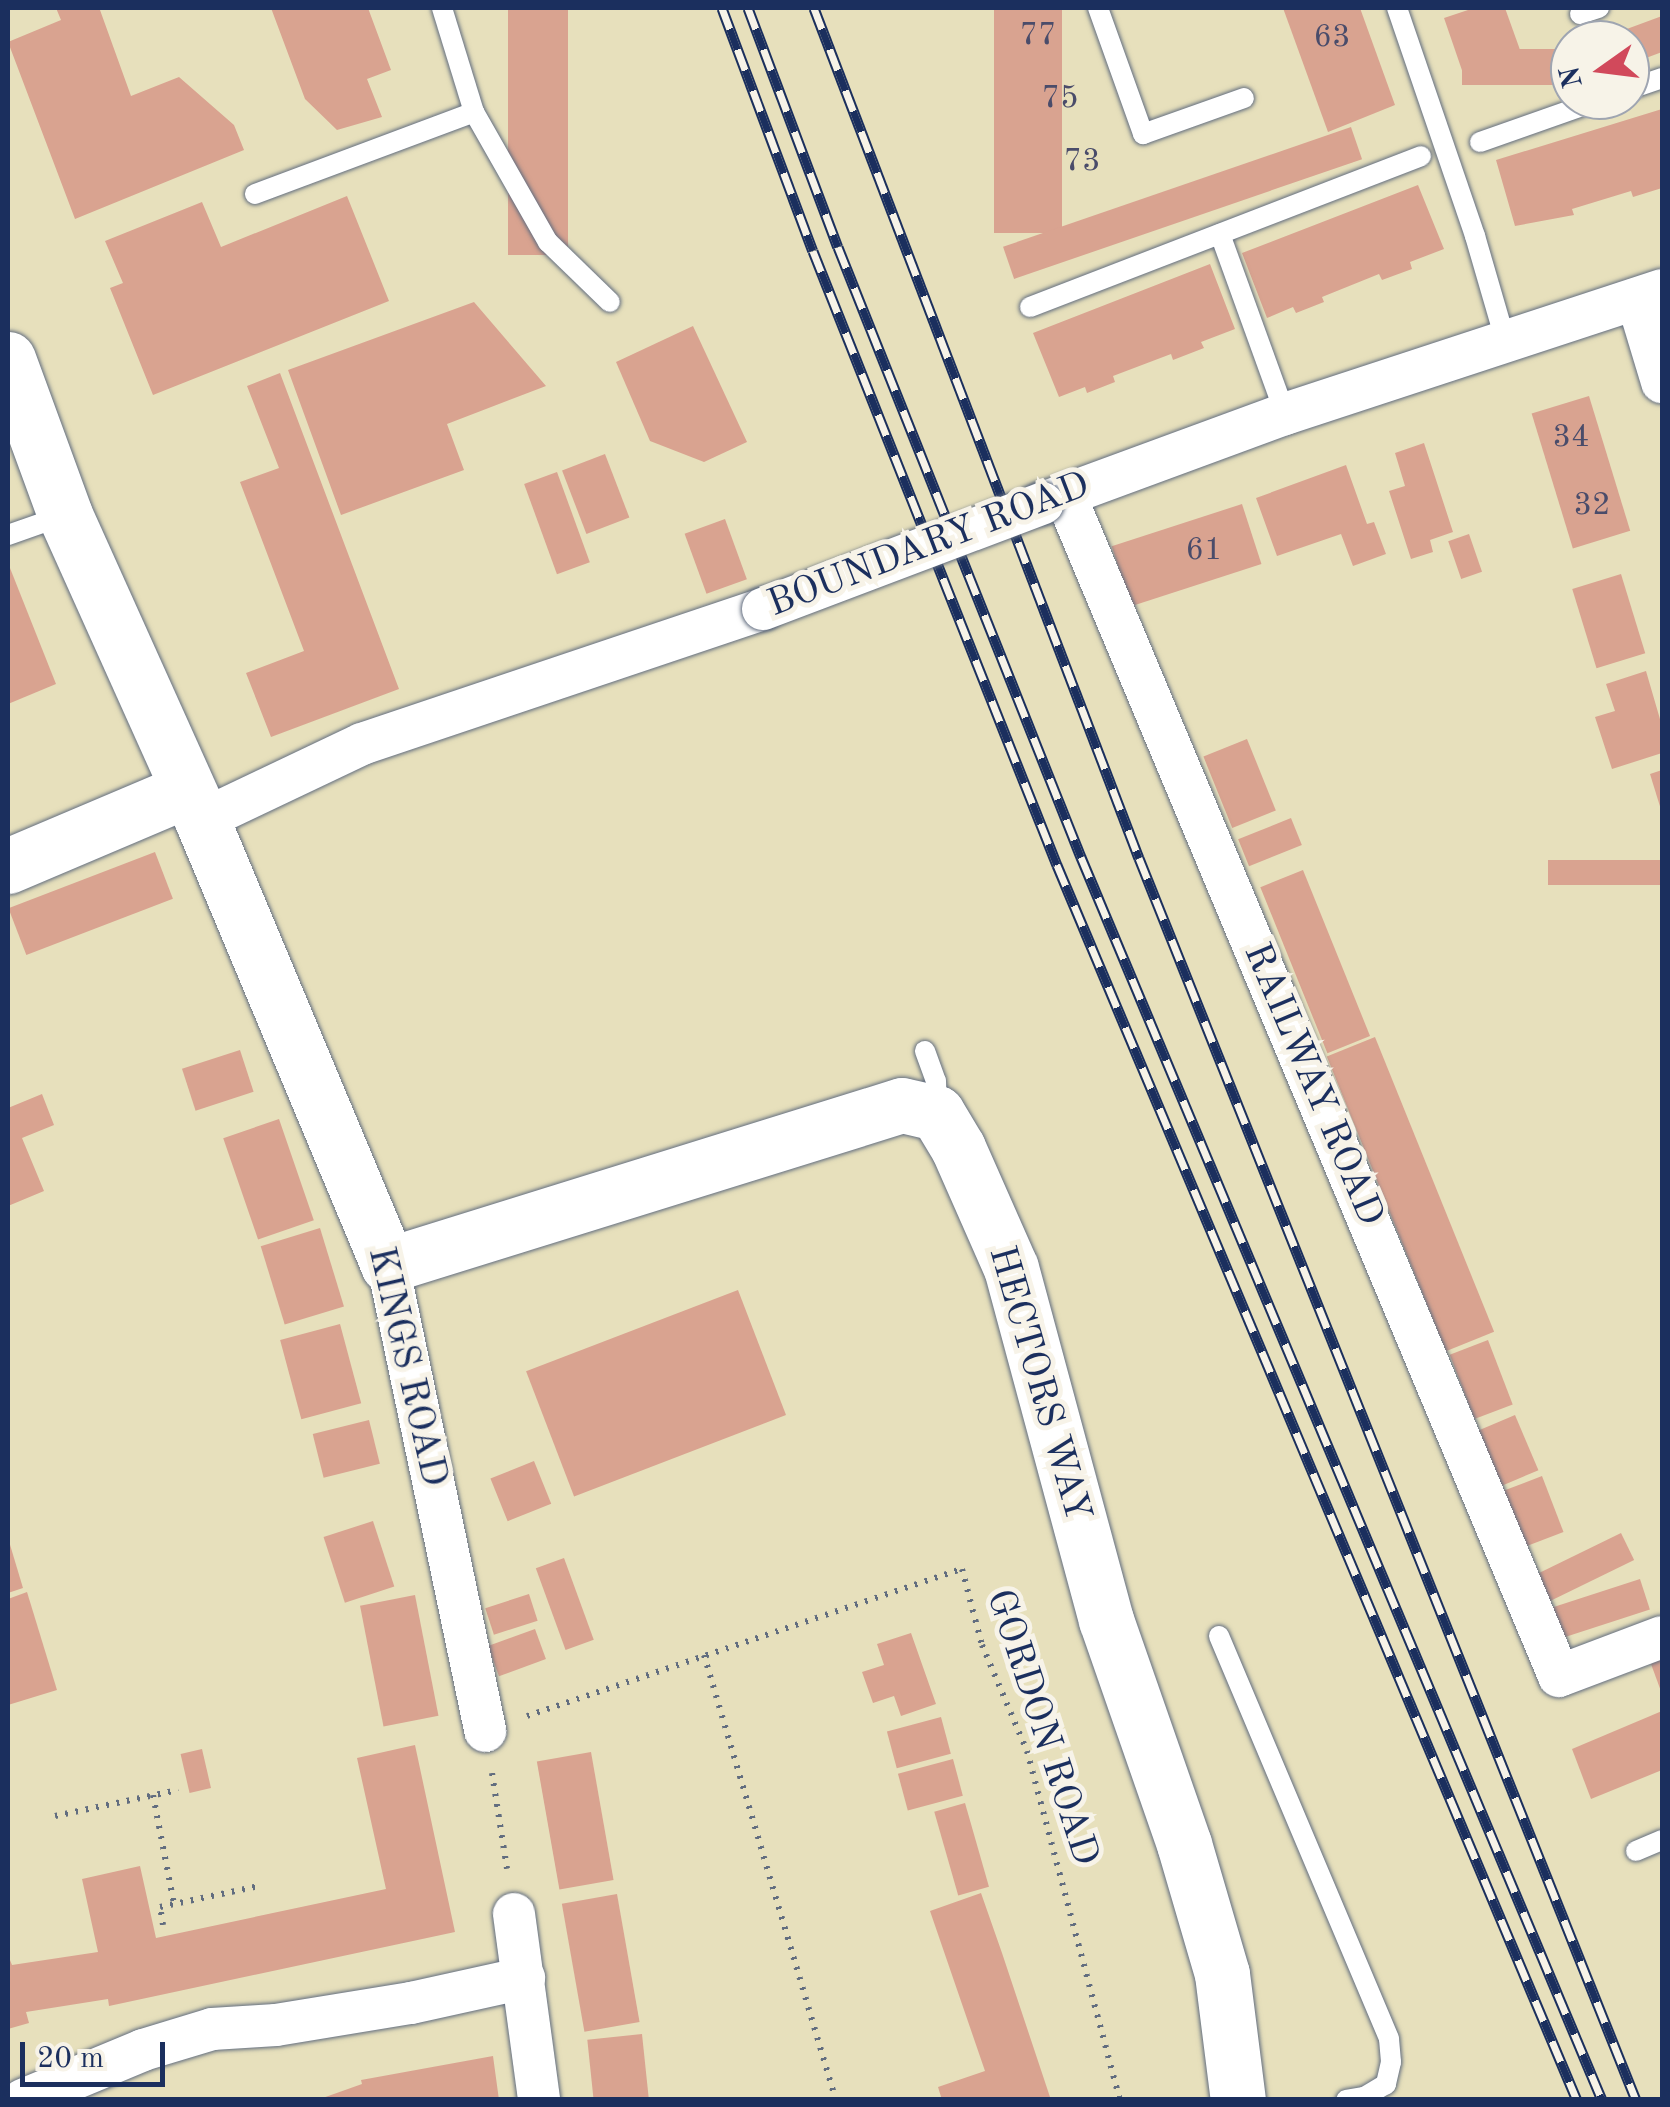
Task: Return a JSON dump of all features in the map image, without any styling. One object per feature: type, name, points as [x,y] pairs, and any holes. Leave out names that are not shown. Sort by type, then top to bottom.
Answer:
[{"type":"main road","name":"KINGS ROAD","points":[[8,359],[65,515],[195,805],[388,1266]]},
{"type":"main road","name":"BOUNDARY ROAD","points":[[8,866],[195,805]]},
{"type":"main road","points":[[388,1266],[902,1105],[937,1113]]},
{"type":"main road","name":"HECTORS WAY","points":[[937,1113],[958,1148],[1011,1268],[1106,1620],[1184,1844],[1222,1974],[1238,2100]]},
{"type":"street","name":"BOUNDARY ROAD","points":[[195,805],[362,744],[764,610],[1285,414],[1650,294]]},
{"type":"street","points":[[1650,294],[1662,382]]},
{"type":"street","name":"RAILWAY ROAD","points":[[1054,499],[1559,1676],[1662,1636]]},
{"type":"street","name":"KINGS ROAD","points":[[388,1266],[485,1731]]},
{"type":"street","points":[[514,1914],[539,2100]]},
{"type":"street","points":[[22,2100],[144,2050],[212,2029],[276,2025],[393,2006],[524,1978]]},
{"type":"lane","points":[[442,8],[474,112],[548,242],[610,302]]},
{"type":"lane","points":[[1098,8],[1143,134],[1244,98]]},
{"type":"lane","points":[[1397,8],[1476,236],[1506,343]]},
{"type":"lane","points":[[255,194],[474,112]]},
{"type":"lane","points":[[1480,142],[1550,117]]},
{"type":"lane","points":[[1030,308],[1422,156]]},
{"type":"lane","points":[[1220,234],[1285,414]]},
{"type":"lane","points":[[8,534],[65,515]]},
{"type":"lane","points":[[925,1051],[936,1082],[937,1113]]},
{"type":"lane","points":[[1219,1636],[1389,2039],[1391,2062],[1386,2084],[1373,2095],[1346,2100]]},
{"type":"lane","points":[[1636,1851],[1662,1840]]},
{"type":"path","name":"GORDON ROAD","points":[[485,1731],[962,1569],[982,1646],[1027,1751],[1120,2100]]},
{"type":"path","points":[[704,1655],[836,2100]]},
{"type":"path","points":[[485,1731],[504,1854]]},
{"type":"path","points":[[55,1816],[178,1790]]},
{"type":"path","points":[[153,1795],[174,1904]]},
{"type":"path","points":[[163,1925],[160,1907],[259,1886]]},
{"type":"building","points":[[56,8],[100,10],[131,96],[179,77],[234,125],[244,150],[75,219],[8,42],[61,20]]},
{"type":"building","points":[[271,8],[368,8],[391,70],[367,79],[382,117],[337,130],[305,99]]},
{"type":"building","points":[[508,8],[568,8],[568,255],[508,255]]},
{"type":"building","points":[[994,8],[1062,8],[1062,233],[994,233]]},
{"type":"building","points":[[1283,8],[1360,8],[1395,105],[1328,132]]},
{"type":"building","points":[[1474,8],[1505,8],[1524,61],[1466,82],[1444,18]]},
{"type":"building","points":[[1662,16],[1662,52],[1650,56],[1650,20]]},
{"type":"building","points":[[1462,49],[1550,49],[1550,85],[1462,85]]},
{"type":"building","points":[[1662,109],[1662,188],[1633,197],[1631,191],[1572,209],[1574,215],[1515,226],[1496,160],[1626,120],[1650,120],[1650,113]]},
{"type":"building","points":[[1351,127],[1362,159],[1014,279],[1003,247]]},
{"type":"building","points":[[1418,185],[1444,249],[1410,262],[1412,269],[1382,280],[1379,274],[1322,297],[1324,302],[1296,313],[1293,307],[1267,318],[1242,253]]},
{"type":"building","points":[[347,196],[389,301],[153,395],[110,288],[123,283],[105,241],[202,202],[221,247]]},
{"type":"building","points":[[1210,264],[1235,329],[1201,342],[1204,348],[1173,360],[1171,354],[1113,376],[1115,382],[1087,393],[1085,387],[1059,397],[1033,333]]},
{"type":"building","points":[[474,302],[546,386],[447,424],[464,470],[341,515],[288,370]]},
{"type":"building","points":[[693,326],[747,442],[704,462],[650,441],[616,362]]},
{"type":"building","points":[[280,373],[399,689],[271,737],[246,673],[304,651],[240,482],[279,468],[247,386]]},
{"type":"building","points":[[1589,396],[1630,531],[1573,548],[1532,414]]},
{"type":"building","points":[[1424,443],[1453,532],[1430,540],[1433,552],[1411,559],[1389,491],[1405,486],[1395,453]]},
{"type":"building","points":[[605,454],[629,517],[586,534],[562,470]]},
{"type":"building","points":[[1346,465],[1367,524],[1374,522],[1386,554],[1353,566],[1341,534],[1277,556],[1256,498]]},
{"type":"building","points":[[557,472],[590,562],[557,574],[524,484]]},
{"type":"building","points":[[1242,504],[1261,564],[1131,606],[1112,546]]},
{"type":"building","points":[[725,519],[747,579],[706,594],[685,534]]},
{"type":"building","points":[[1469,534],[1482,572],[1461,579],[1448,541]]},
{"type":"building","points":[[8,563],[56,684],[8,704]]},
{"type":"building","points":[[1621,574],[1645,653],[1596,668],[1572,589]]},
{"type":"building","points":[[1646,671],[1662,726],[1662,753],[1612,769],[1595,717],[1615,711],[1606,684]]},
{"type":"building","points":[[1247,739],[1276,810],[1232,828],[1203,757]]},
{"type":"building","points":[[1662,770],[1662,813],[1650,774]]},
{"type":"building","points":[[1291,818],[1302,845],[1249,866],[1238,839]]},
{"type":"building","points":[[155,852],[173,899],[26,955],[8,908]]},
{"type":"building","points":[[1548,860],[1662,860],[1662,885],[1548,885]]},
{"type":"building","points":[[1303,870],[1370,1036],[1327,1053],[1260,887]]},
{"type":"building","points":[[1375,1037],[1494,1332],[1446,1351],[1327,1056]]},
{"type":"building","points":[[240,1050],[254,1092],[196,1111],[182,1069]]},
{"type":"building","points":[[42,1094],[54,1125],[22,1138],[44,1191],[8,1206],[8,1108]]},
{"type":"building","points":[[279,1119],[314,1220],[258,1239],[223,1138]]},
{"type":"building","points":[[320,1228],[344,1306],[285,1325],[261,1246]]},
{"type":"building","points":[[738,1290],[786,1415],[574,1496],[526,1371]]},
{"type":"building","points":[[340,1324],[361,1403],[301,1419],[280,1340]]},
{"type":"building","points":[[1488,1340],[1513,1404],[1474,1419],[1450,1355]]},
{"type":"building","points":[[1515,1415],[1538,1470],[1501,1486],[1477,1431]]},
{"type":"building","points":[[369,1420],[380,1464],[324,1478],[313,1434]]},
{"type":"building","points":[[534,1461],[551,1504],[508,1521],[490,1479]]},
{"type":"building","points":[[1542,1476],[1564,1532],[1524,1547],[1503,1491]]},
{"type":"building","points":[[373,1521],[394,1587],[345,1603],[324,1537]]},
{"type":"building","points":[[1621,1533],[1634,1560],[1550,1601],[1537,1574]]},
{"type":"building","points":[[8,1538],[23,1588],[8,1593]]},
{"type":"building","points":[[564,1558],[594,1640],[566,1650],[536,1568]]},
{"type":"building","points":[[1640,1579],[1650,1609],[1557,1640],[1547,1609]]},
{"type":"building","points":[[27,1592],[57,1690],[8,1705],[8,1599]]},
{"type":"building","points":[[529,1594],[538,1621],[494,1635],[485,1608]]},
{"type":"building","points":[[415,1595],[438,1716],[383,1726],[360,1606]]},
{"type":"building","points":[[535,1629],[546,1659],[499,1676],[488,1646]]},
{"type":"building","points":[[911,1633],[936,1704],[901,1716],[894,1696],[873,1703],[862,1672],[884,1665],[877,1644]]},
{"type":"building","points":[[1662,1659],[1662,1694],[1651,1664]]},
{"type":"building","points":[[1662,1711],[1662,1770],[1591,1799],[1572,1749]]},
{"type":"building","points":[[941,1717],[951,1754],[897,1768],[887,1731]]},
{"type":"building","points":[[415,1745],[455,1932],[109,2006],[108,1999],[26,2012],[29,2023],[8,2029],[8,1955],[12,1965],[98,1952],[82,1879],[140,1866],[156,1938],[386,1889],[357,1758]]},
{"type":"building","points":[[202,1749],[211,1788],[190,1793],[181,1754]]},
{"type":"building","points":[[591,1752],[614,1880],[559,1890],[537,1762]]},
{"type":"building","points":[[953,1759],[963,1796],[908,1810],[898,1774]]},
{"type":"building","points":[[965,1803],[989,1887],[958,1895],[934,1812]]},
{"type":"building","points":[[981,1893],[1051,2100],[942,2100],[938,2087],[985,2071],[930,1911]]},
{"type":"building","points":[[617,1894],[640,2022],[584,2032],[562,1904]]},
{"type":"building","points":[[642,2034],[649,2100],[594,2100],[587,2040]]},
{"type":"building","points":[[493,2056],[499,2100],[317,2100],[362,2084],[361,2080]]},
{"type":"railway","points":[[722,8],[813,251],[1057,865],[1577,2100]]},
{"type":"railway","points":[[748,8],[838,247],[1081,857],[1602,2100]]},
{"type":"railway","points":[[814,8],[1139,858],[1636,2100]]}]
